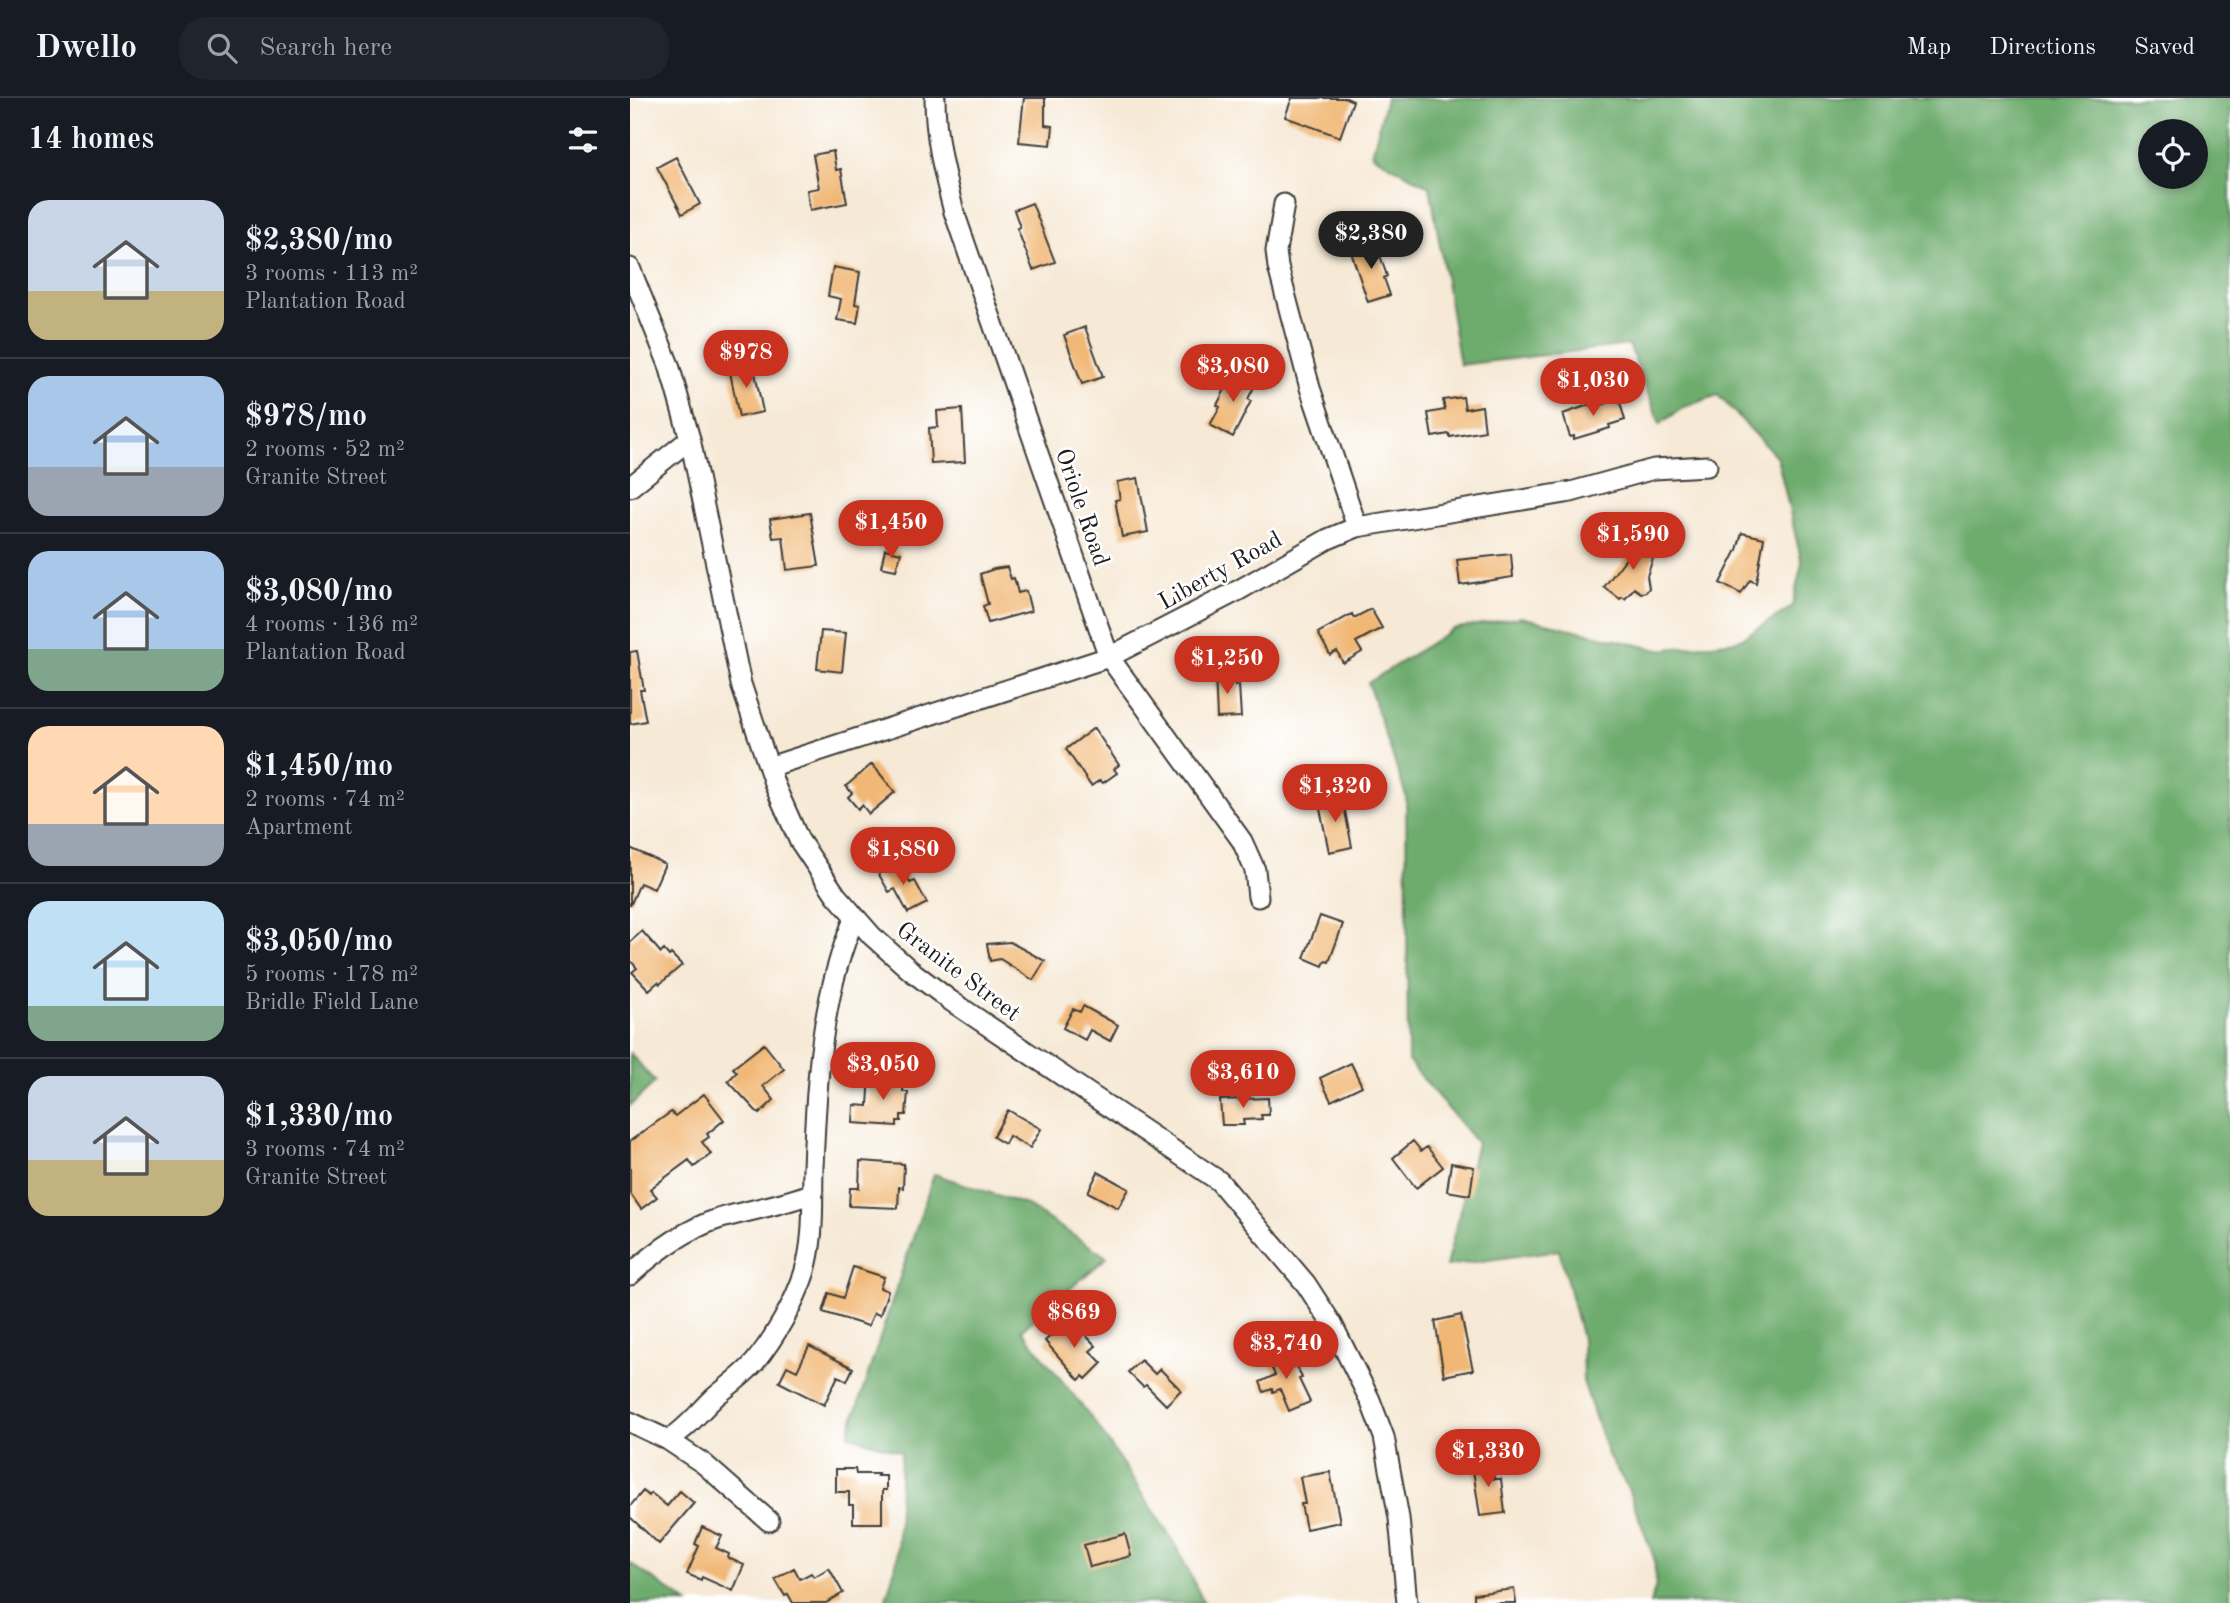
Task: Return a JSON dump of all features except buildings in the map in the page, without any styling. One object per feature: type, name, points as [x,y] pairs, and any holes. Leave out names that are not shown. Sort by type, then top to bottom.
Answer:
[{"type":"street","name":"Oriole Road","points":[[935,98],[937,137],[954,212],[1109,657],[1242,841],[1255,870],[1258,897]]},
{"type":"street","points":[[1284,204],[1276,251],[1278,267],[1310,387],[1357,527]]},
{"type":"street","name":"Granite Street","points":[[630,268],[668,365],[690,439],[741,684],[769,766],[799,840],[836,895],[872,936],[901,961],[951,1001],[1219,1181],[1284,1255],[1332,1324],[1370,1400],[1384,1437],[1399,1518],[1407,1603]]},
{"type":"street","points":[[630,487],[690,439]]},
{"type":"street","name":"Liberty Road","points":[[769,766],[1109,657],[1239,590],[1328,539],[1357,527],[1571,492],[1654,470],[1707,466]]},
{"type":"street","points":[[668,1440],[681,1433],[713,1399],[754,1363],[782,1321],[804,1274],[813,1231],[818,1092],[825,1025],[836,973],[855,917]]},
{"type":"street","points":[[630,1275],[675,1239],[716,1220],[788,1203],[813,1193]]},
{"type":"street","points":[[630,1422],[668,1440],[704,1464],[769,1521]]},
{"type":"green space","points":[[1386,98],[2230,98],[2230,1603],[1650,1603],[1656,1585],[1654,1558],[1627,1486],[1608,1455],[1583,1381],[1582,1339],[1559,1250],[1446,1266],[1477,1143],[1408,1061],[1406,796],[1368,683],[1453,629],[1521,617],[1659,650],[1737,641],[1792,607],[1802,563],[1777,457],[1718,395],[1684,407],[1660,424],[1629,345],[1460,365],[1430,187],[1372,155]]},
{"type":"green space","points":[[630,1053],[655,1082],[630,1106]]},
{"type":"green space","points":[[934,1174],[1026,1205],[1107,1257],[1022,1330],[1097,1425],[1175,1544],[1204,1603],[885,1603],[897,1560],[901,1452],[848,1435]]},
{"type":"green space","points":[[630,1563],[688,1603],[630,1603]]}]
